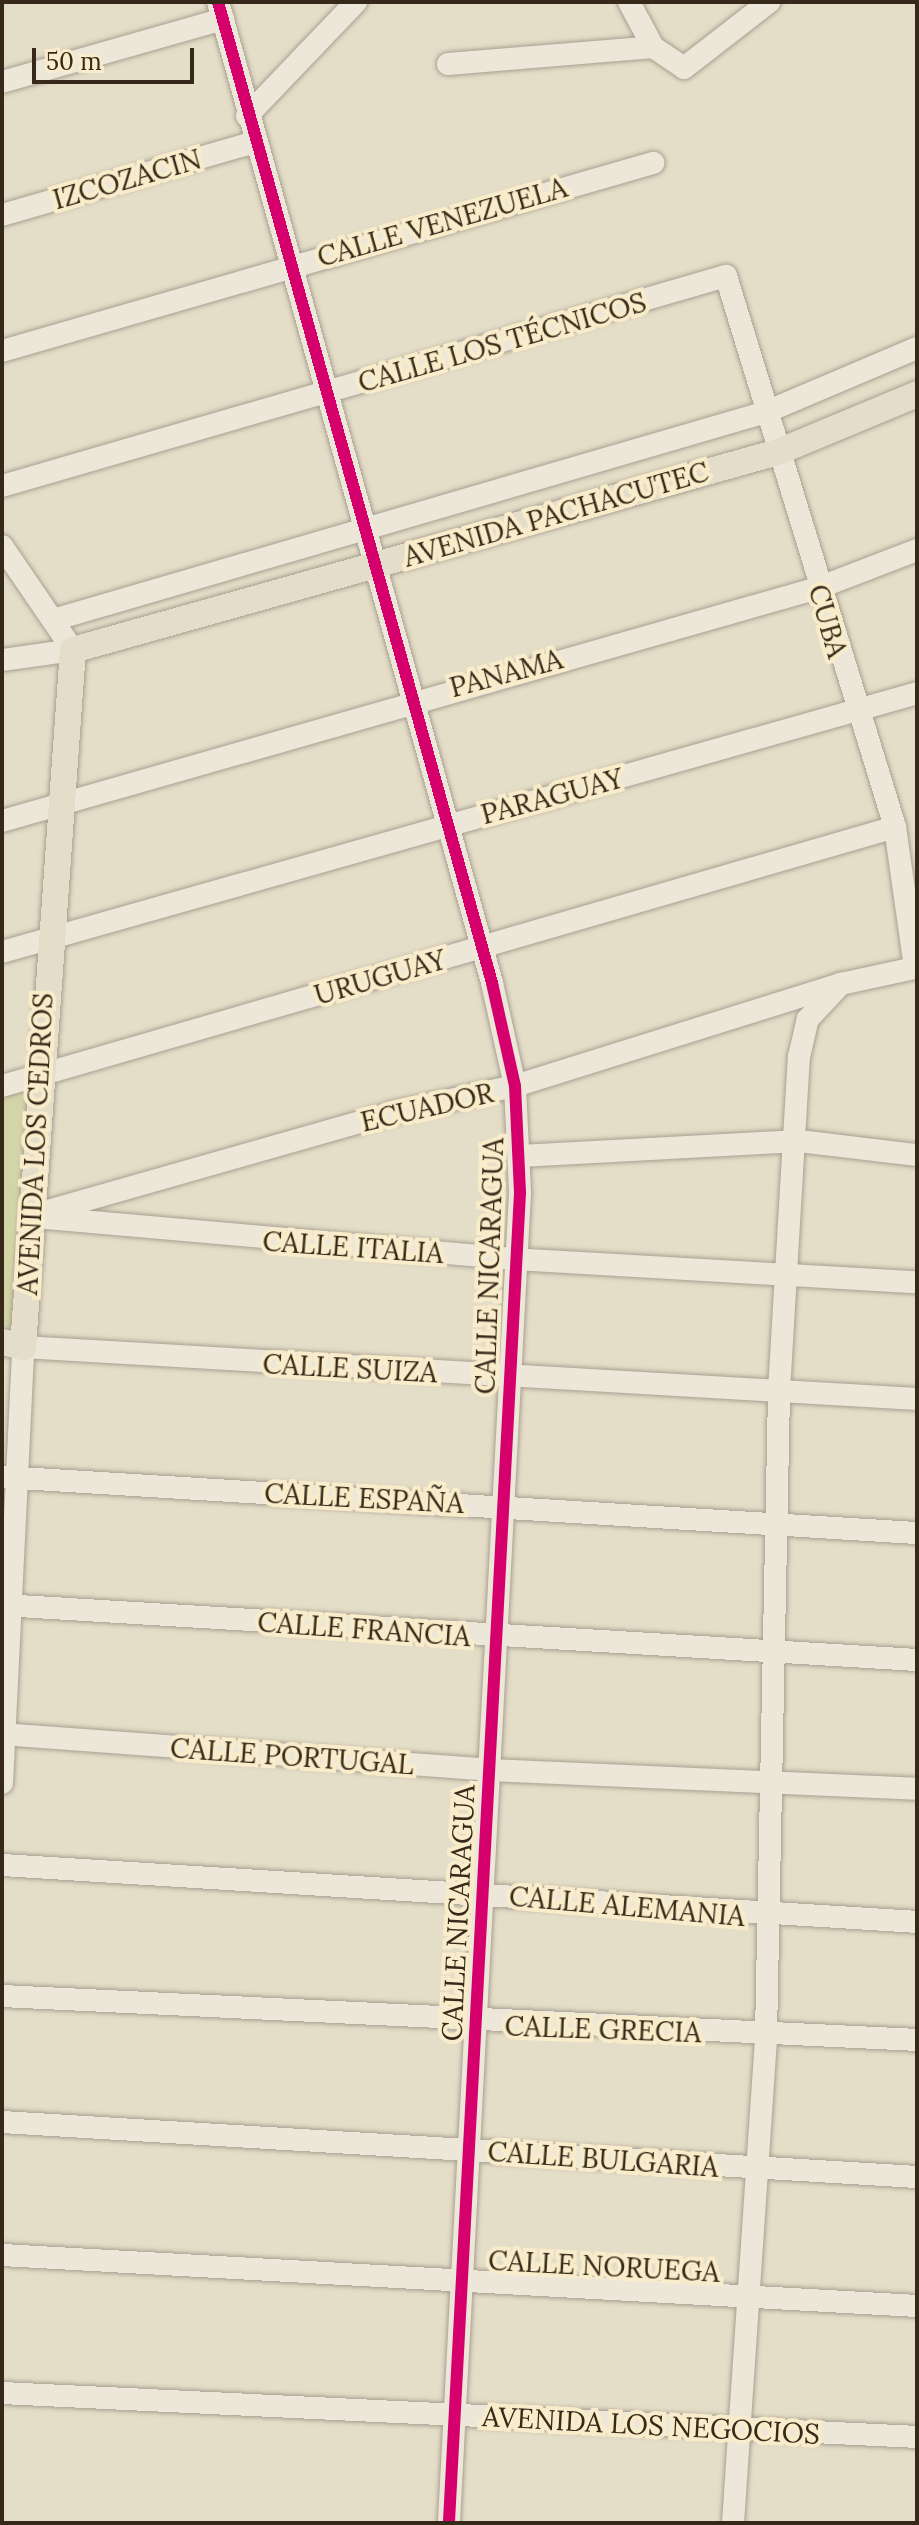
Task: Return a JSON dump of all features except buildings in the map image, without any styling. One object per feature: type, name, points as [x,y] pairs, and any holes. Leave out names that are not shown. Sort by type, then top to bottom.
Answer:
[{"type":"main road","name":"AVENIDA PACHACUTEC","points":[[73,650],[778,452],[917,394]]},
{"type":"main road","name":"AVENIDA LOS CEDROS","points":[[13,1344],[30,1216],[57,805],[73,650]]},
{"type":"street","points":[[247,116],[356,2]]},
{"type":"street","points":[[629,2],[653,47],[684,68],[769,2]]},
{"type":"street","points":[[2,82],[221,11]]},
{"type":"street","name":"CALLE NICARAGUA","points":[[221,11],[252,143],[370,566],[482,947],[515,1086],[520,1156],[449,2523]]},
{"type":"street","points":[[448,64],[653,47]]},
{"type":"street","name":"IZCOZACIN","points":[[2,215],[252,143]]},
{"type":"street","name":"CALLE VENEZUELA","points":[[2,351],[287,266],[653,163]]},
{"type":"street","name":"CALLE LOS TÉCNICOS","points":[[2,486],[726,276]]},
{"type":"street","name":"CUBA","points":[[726,276],[854,713],[895,827],[916,969]]},
{"type":"street","name":"AVENIDA PACHACUTEC","points":[[53,620],[766,412],[894,364],[917,348]]},
{"type":"street","points":[[2,546],[73,650]]},
{"type":"street","name":"PANAMA","points":[[2,821],[409,700],[818,588],[917,550]]},
{"type":"street","name":"AVENIDA PACHACUTEC","points":[[2,660],[73,650]]},
{"type":"street","name":"PARAGUAY","points":[[2,952],[917,693]]},
{"type":"street","name":"URUGUAY","points":[[2,1086],[895,827]]},
{"type":"street","name":"ECUADOR","points":[[30,1216],[391,1113],[515,1086],[841,984],[916,969]]},
{"type":"street","points":[[733,2523],[752,2297],[756,2169],[766,2035],[775,1783],[779,1391],[785,1273],[799,1141],[799,1057],[808,1019],[841,984]]},
{"type":"street","points":[[520,1156],[799,1141],[917,1155]]},
{"type":"street","name":"CALLE ITALIA","points":[[30,1216],[513,1259],[917,1282]]},
{"type":"street","name":"CALLE SUIZA","points":[[13,1344],[509,1377],[917,1399]]},
{"type":"street","name":"AVENIDA LOS CEDROS","points":[[2,1783],[13,1344]]},
{"type":"street","name":"CALLE ESPAÑA","points":[[10,1477],[917,1533]]},
{"type":"street","name":"CALLE FRANCIA","points":[[7,1605],[496,1638],[917,1660]]},
{"type":"street","name":"CALLE PORTUGAL","points":[[4,1734],[489,1770],[917,1789]]},
{"type":"street","name":"CALLE ALEMANIA","points":[[2,1865],[483,1895],[770,1918],[917,1922]]},
{"type":"street","name":"CALLE GRECIA","points":[[2,1996],[476,2024],[917,2040]]},
{"type":"street","name":"CALLE BULGARIA","points":[[2,2122],[917,2177]]},
{"type":"street","name":"CALLE NORUEGA","points":[[2,2255],[917,2306]]},
{"type":"street","name":"AVENIDA LOS NEGOCIOS","points":[[2,2393],[740,2431],[917,2437]]},
{"type":"green space","points":[[28,1088],[12,1328],[2,1325],[2,1096]]},
{"type":"cycle path","points":[[218,2],[492,983],[515,1086],[520,1193],[449,2523]]}]
